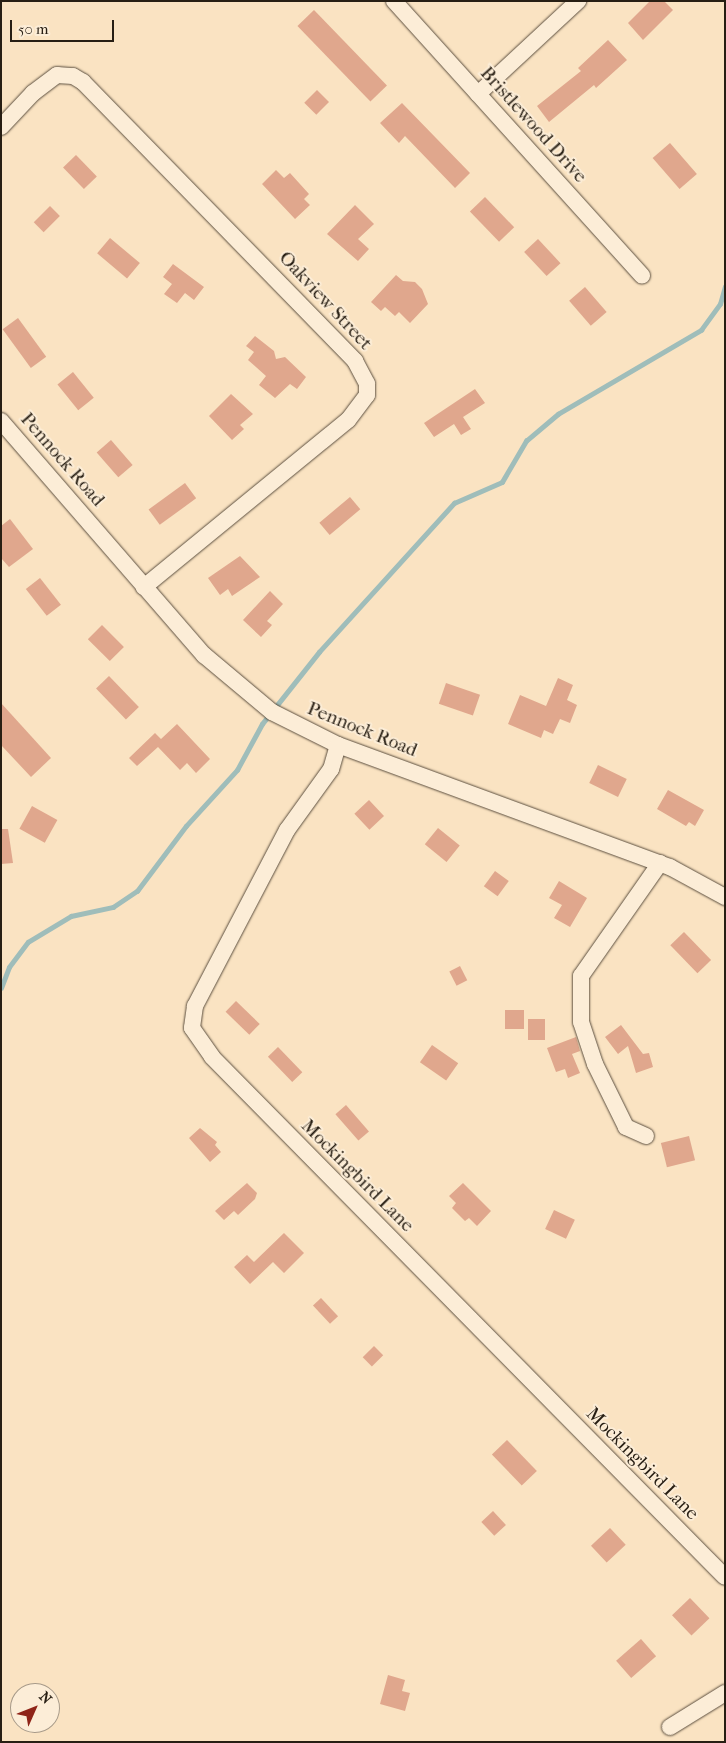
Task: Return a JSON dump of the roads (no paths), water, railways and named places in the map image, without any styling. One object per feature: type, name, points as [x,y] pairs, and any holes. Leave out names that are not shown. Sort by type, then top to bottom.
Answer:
[{"type":"street","name":"Bristlewood Drive","points":[[394,1],[642,275]]},
{"type":"street","points":[[478,94],[578,1]]},
{"type":"street","name":"Oakview Street","points":[[1,127],[45,82],[57,75],[73,76],[263,263],[355,361],[367,384],[366,395],[348,420],[144,587]]},
{"type":"street","name":"Pennock Road","points":[[1,421],[204,655],[258,701],[310,734],[660,863],[725,897]]},
{"type":"street","name":"Mockingbird Lane","points":[[338,745],[331,769],[287,830],[194,1006],[192,1028],[212,1056],[725,1577]]},
{"type":"street","points":[[646,1136],[626,1127],[595,1064],[581,1022],[581,976],[660,863]]},
{"type":"street","points":[[670,1727],[725,1693]]},
{"type":"waterway","points":[[1,988],[9,967],[28,942],[71,916],[113,907],[137,891],[186,826],[237,770],[262,724],[319,652],[454,503],[502,482],[526,441],[558,414],[701,330],[720,304],[725,287]]}]
